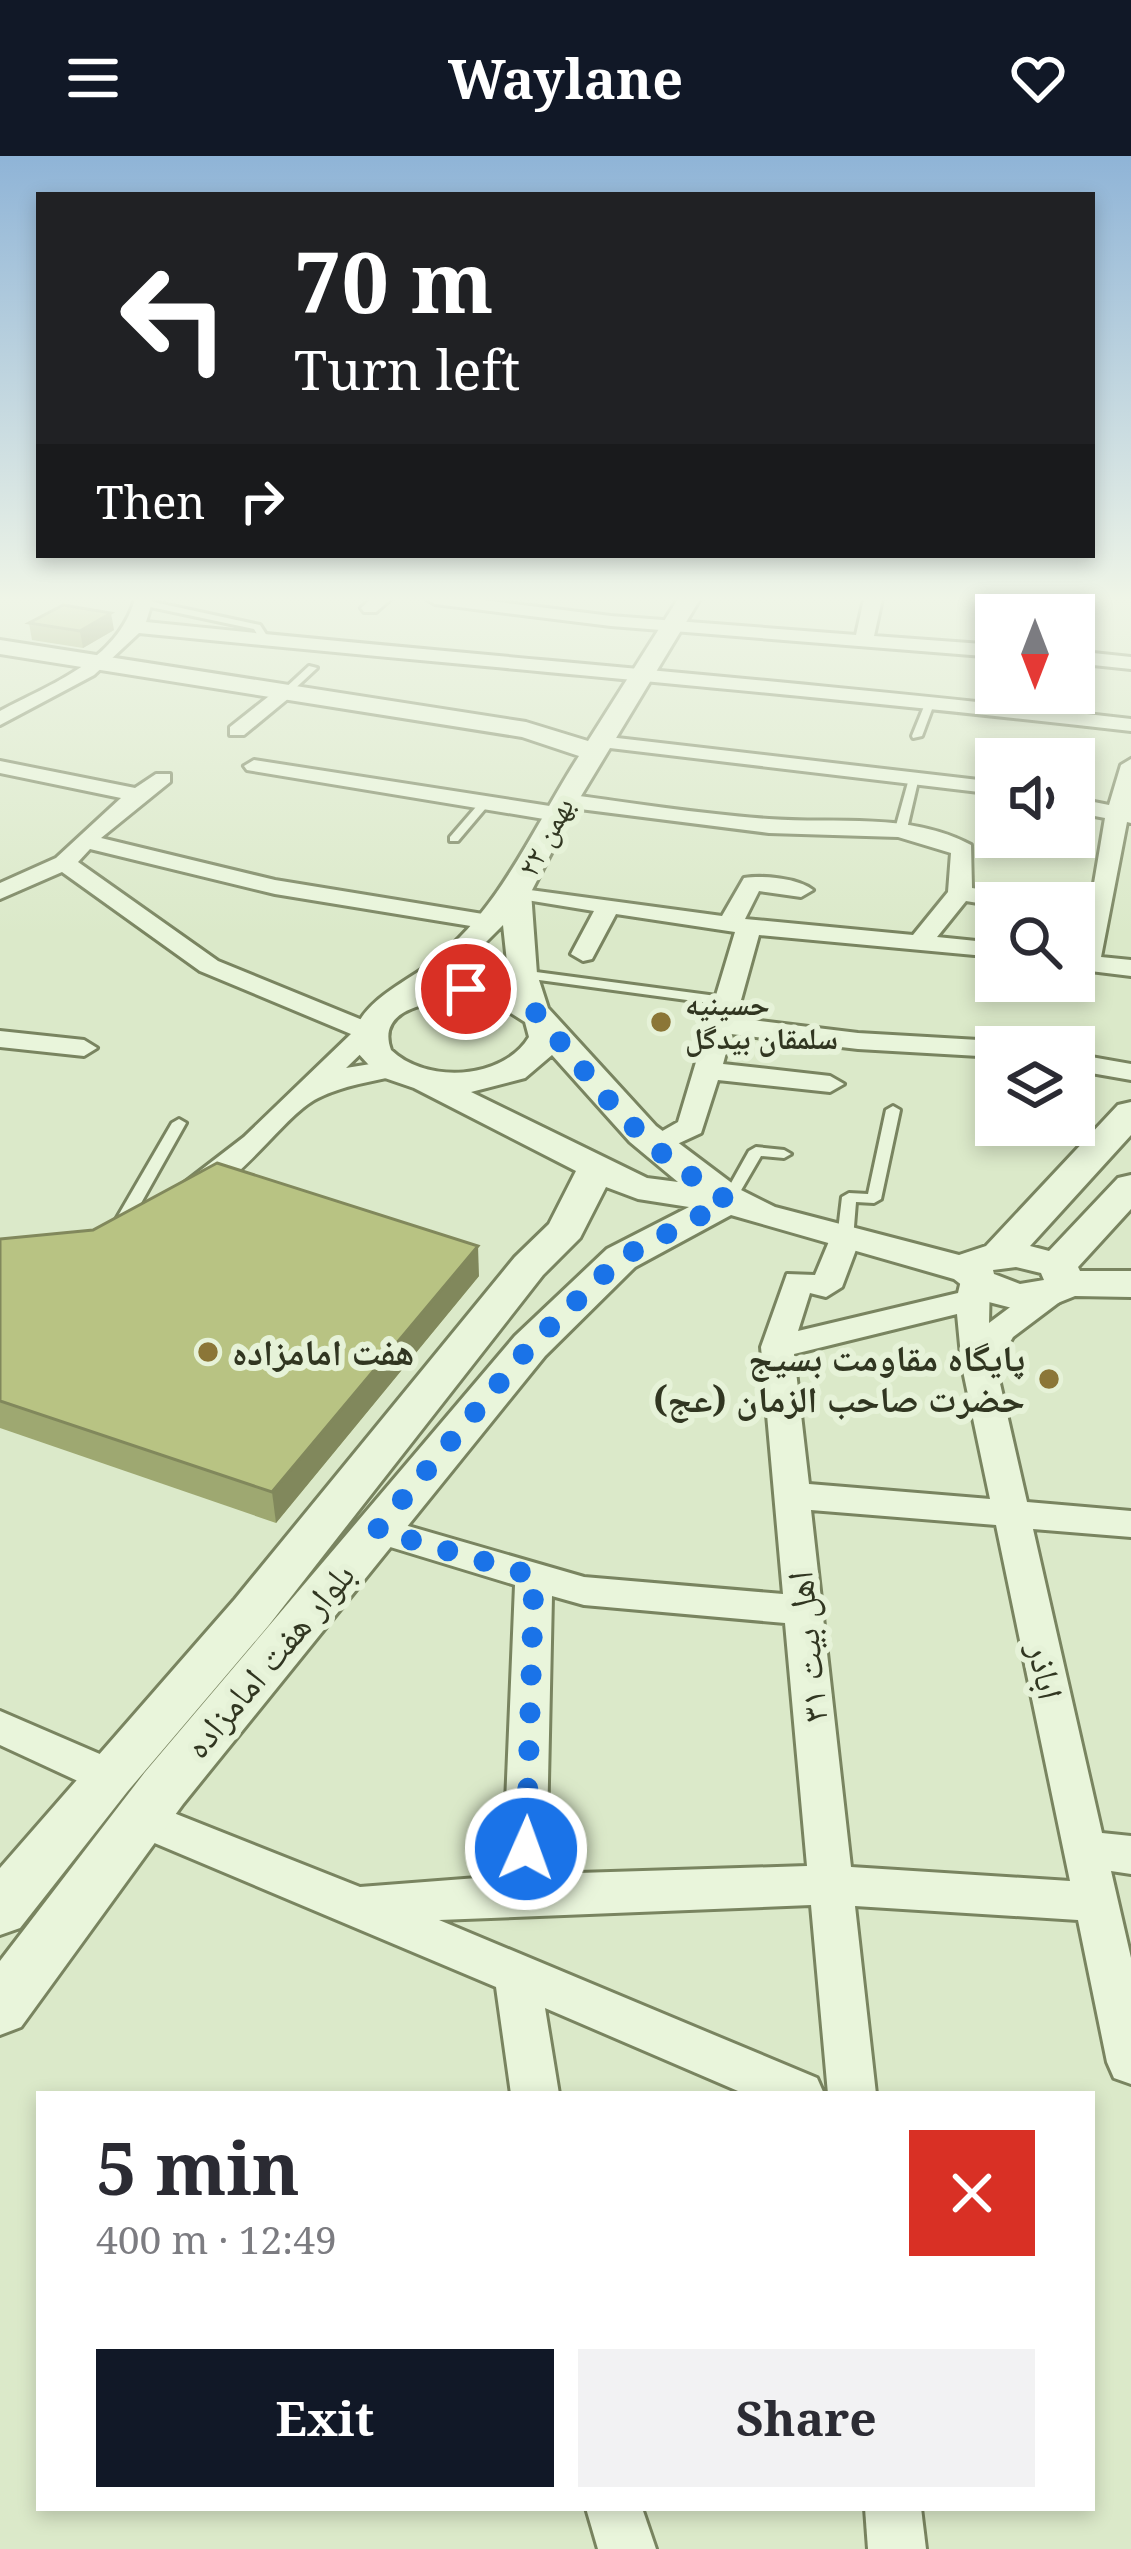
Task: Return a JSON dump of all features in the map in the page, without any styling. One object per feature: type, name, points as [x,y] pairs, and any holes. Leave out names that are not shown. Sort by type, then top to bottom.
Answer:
[{"type":"street","points":[[237,730],[262,711]]},
{"type":"street","points":[[400,711],[975,785]]},
{"type":"street","name":"۲۲ بهمن","points":[[368,1032],[377,1017],[450,964],[516,892],[619,711]]},
{"type":"street","points":[[1011,711],[1131,725]]},
{"type":"street","points":[[1095,928],[1124,815],[1131,765]]},
{"type":"street","points":[[254,766],[485,802],[900,833],[955,843],[963,850],[960,892],[922,940]]},
{"type":"street","points":[[3,770],[137,795]]},
{"type":"street","points":[[0,892],[64,863],[137,795],[163,778]]},
{"type":"street","points":[[86,841],[274,887],[490,922]]},
{"type":"street","points":[[64,863],[208,966],[368,1032]]},
{"type":"street","points":[[652,1145],[691,1127],[752,884],[801,890]]},
{"type":"street","name":"۲۲ بهمن","points":[[516,892],[521,974],[540,1017],[652,1145],[698,1184],[728,1201]]},
{"type":"street","points":[[516,892],[739,925],[975,947]]},
{"type":"street","points":[[960,892],[975,895]]},
{"type":"street","points":[[583,954],[609,905]]},
{"type":"street","points":[[1095,915],[1100,916]]},
{"type":"street","points":[[1095,964],[1131,968]]},
{"type":"street","points":[[298,1098],[344,1077],[405,1075],[459,1084],[497,1078],[528,1065],[545,1046],[540,1017],[503,994],[466,989],[428,992],[394,1004]]},
{"type":"street","points":[[721,1013],[858,1041],[975,1048]]},
{"type":"street","points":[[368,1032],[370,1052],[405,1075]]},
{"type":"street","points":[[107,1230],[160,1212],[206,1183],[368,1032]]},
{"type":"street","points":[[0,1040],[84,1048]]},
{"type":"street","points":[[1095,1066],[1131,1072]]},
{"type":"street","points":[[706,1070],[830,1084]]},
{"type":"street","name":"۲۲ بهمن","points":[[405,1075],[638,1188],[728,1201],[979,1277],[1028,1257],[1060,1280],[1131,1284]]},
{"type":"street","points":[[777,1347],[979,1277],[1131,1113]]},
{"type":"street","name":"بلوار هفت امامزاده","points":[[0,1910],[108,1776],[252,1612],[529,1266],[566,1230],[596,1168]]},
{"type":"street","points":[[980,1366],[985,1346],[1004,1323],[1060,1280],[1099,1220],[1131,1186]]},
{"type":"street","name":"بلوار هفت امامزاده","points":[[0,2008],[141,1819],[530,1346],[621,1258],[728,1201]]},
{"type":"street","points":[[1099,1220],[1103,1237],[1131,1269]]},
{"type":"street","points":[[566,1230],[589,1225],[613,1230],[626,1243],[621,1258]]},
{"type":"street","name":"اهل بیت ۳۱","points":[[844,1239],[826,1286],[798,1281],[777,1347],[852,2091]]},
{"type":"street","name":"اباذر","points":[[979,1277],[980,1366],[1131,2062]]},
{"type":"street","points":[[792,1495],[1131,1524]]},
{"type":"street","points":[[377,1530],[584,1591],[803,1610]]},
{"type":"street","points":[[524,1894],[534,1576]]},
{"type":"street","points":[[0,1727],[108,1776]]},
{"type":"street","points":[[141,1819],[793,2091]]},
{"type":"street","points":[[1085,1850],[1131,1855]]},
{"type":"street","points":[[359,1907],[524,1894],[831,1885],[1096,1902]]},
{"type":"street","points":[[517,1974],[535,2091]]},
{"type":"street","points":[[615,2511],[627,2549]]},
{"type":"street","points":[[893,2511],[897,2549]]},
{"type":"lane","points":[[917,736],[926,711]]},
{"type":"lane","points":[[900,833],[914,777]]},
{"type":"lane","points":[[454,839],[485,802]]},
{"type":"lane","points":[[521,974],[721,1013]]},
{"type":"lane","points":[[844,1239],[849,1197],[874,1199],[893,1110]]},
{"type":"lane","points":[[107,1230],[179,1123]]},
{"type":"lane","points":[[728,1201],[756,1150],[784,1154]]},
{"type":"building","name":"هفت امامزاده","points":[[217,1163],[478,1246],[272,1492],[0,1401],[0,1239],[93,1230]]},
{"type":"place","name":"حسینیه سلمقان بیدگل","points":[[661,1022]]},
{"type":"place","name":"هفت امامزاده","points":[[208,1352]]},
{"type":"place","name":"پایگاه مقاومت بسیج حضرت صاحب الزمان (عج)","points":[[1049,1379]]},
{"type":"route","points":[[466,989],[503,994],[532,1008],[620,1114],[698,1184],[728,1201],[621,1258],[530,1346],[377,1530],[534,1576],[526,1849]]}]
